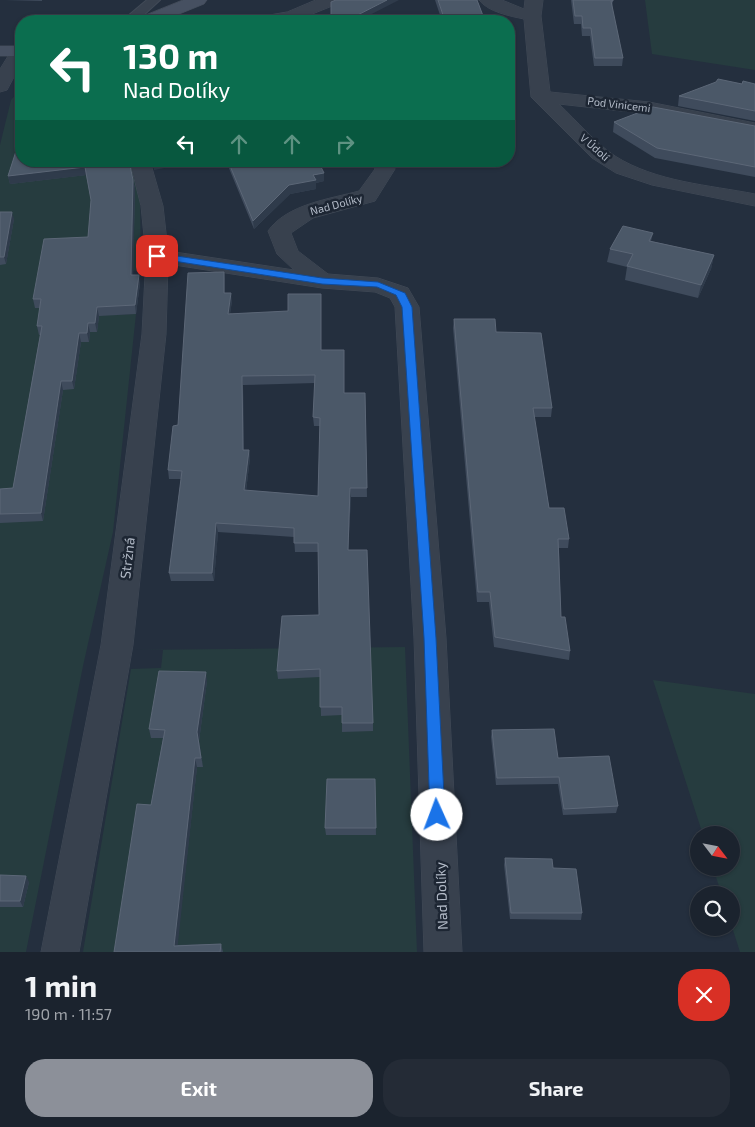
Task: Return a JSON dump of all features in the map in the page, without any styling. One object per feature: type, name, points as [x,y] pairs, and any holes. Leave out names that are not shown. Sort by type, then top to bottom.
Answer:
[{"type":"street","points":[[162,15],[198,0]]},
{"type":"street","points":[[301,15],[330,0]]},
{"type":"street","points":[[488,0],[511,11],[533,8],[542,97]]},
{"type":"street","points":[[275,6],[287,15]]},
{"type":"street","points":[[0,51],[15,51]]},
{"type":"street","points":[[0,86],[15,60]]},
{"type":"street","name":"Pod Vinicemi","points":[[542,97],[600,100],[681,112],[755,129]]},
{"type":"street","name":"V Údolí","points":[[542,97],[608,160],[657,180],[755,200]]},
{"type":"street","name":"Stržná","points":[[60,952],[117,645],[154,334],[157,256],[152,206],[142,167]]},
{"type":"street","name":"Nad Dolíky","points":[[322,281],[288,254],[279,231],[305,213],[367,196],[385,169],[384,167]]},
{"type":"street","name":"Nad Dolíky","points":[[157,256],[322,281],[378,285],[400,293],[407,307],[430,638],[443,952]]},
{"type":"lane","points":[[138,15],[154,0]]},
{"type":"green space","points":[[645,0],[755,0],[755,70],[652,54]]},
{"type":"green space","points":[[15,96],[15,167],[36,167],[60,177],[134,169],[140,202],[141,270],[113,273],[107,315],[136,314],[113,532],[83,666],[26,952],[0,952],[0,145],[11,100]]},
{"type":"green space","points":[[405,647],[417,952],[83,952],[131,669],[161,668],[163,650],[133,650]]},
{"type":"green space","points":[[653,680],[755,694],[755,952],[740,952],[735,936],[740,936],[740,886],[719,886],[716,876],[740,876],[740,826],[700,826]]},
{"type":"building","points":[[336,0],[387,0],[358,15],[331,15],[331,2]]},
{"type":"building","points":[[438,0],[477,0],[483,15],[443,15]]},
{"type":"building","points":[[573,0],[613,0],[611,1],[623,58],[595,58],[591,28],[583,28],[582,16],[575,16]]},
{"type":"building","points":[[718,79],[742,84],[743,81],[755,84],[755,111],[679,96],[716,82]]},
{"type":"building","points":[[653,107],[755,126],[755,167],[657,148],[614,122]]},
{"type":"building","points":[[15,154],[15,167],[85,167],[8,176]]},
{"type":"building","points":[[85,167],[130,167],[133,180],[131,275],[139,275],[135,305],[97,307],[95,323],[88,323],[87,333],[79,333],[72,381],[61,381],[41,513],[0,514],[0,489],[13,488],[42,326],[37,326],[41,299],[33,299],[44,239],[88,237],[91,200]]},
{"type":"building","points":[[230,167],[321,167],[324,173],[313,175],[316,180],[289,185],[253,221]]},
{"type":"building","points":[[0,212],[12,212],[4,257],[0,257]]},
{"type":"building","points":[[623,226],[653,233],[649,241],[714,255],[701,285],[627,266],[633,254],[610,249]]},
{"type":"building","points":[[224,272],[224,293],[231,293],[228,314],[288,311],[288,294],[321,294],[321,350],[344,350],[344,393],[365,393],[367,488],[350,488],[348,550],[367,550],[373,723],[342,723],[342,707],[320,707],[320,669],[277,671],[282,616],[319,615],[318,543],[294,543],[294,528],[216,523],[212,573],[169,573],[182,471],[168,470],[173,426],[178,425],[188,273]],"holes":[[[315,375],[313,417],[320,418],[318,496],[244,490],[249,450],[243,450],[242,376]]]},
{"type":"building","points":[[454,319],[495,319],[496,332],[541,333],[552,408],[533,408],[549,508],[564,508],[569,539],[558,539],[561,617],[565,617],[570,651],[495,637],[490,592],[478,592]]},
{"type":"building","points":[[159,671],[206,672],[197,732],[201,758],[195,758],[174,946],[221,944],[220,952],[114,952],[137,804],[151,805],[165,730],[149,729]]},
{"type":"building","points":[[554,729],[558,758],[609,756],[618,806],[564,809],[559,777],[497,778],[492,730]]},
{"type":"building","points":[[327,779],[375,779],[376,828],[325,828]]},
{"type":"building","points":[[505,858],[552,859],[553,868],[576,869],[582,913],[511,913]]},
{"type":"building","points":[[0,875],[26,876],[20,901],[0,901]]},
{"type":"route","points":[[157,256],[322,281],[378,285],[400,293],[407,307],[430,638],[437,815]]}]
